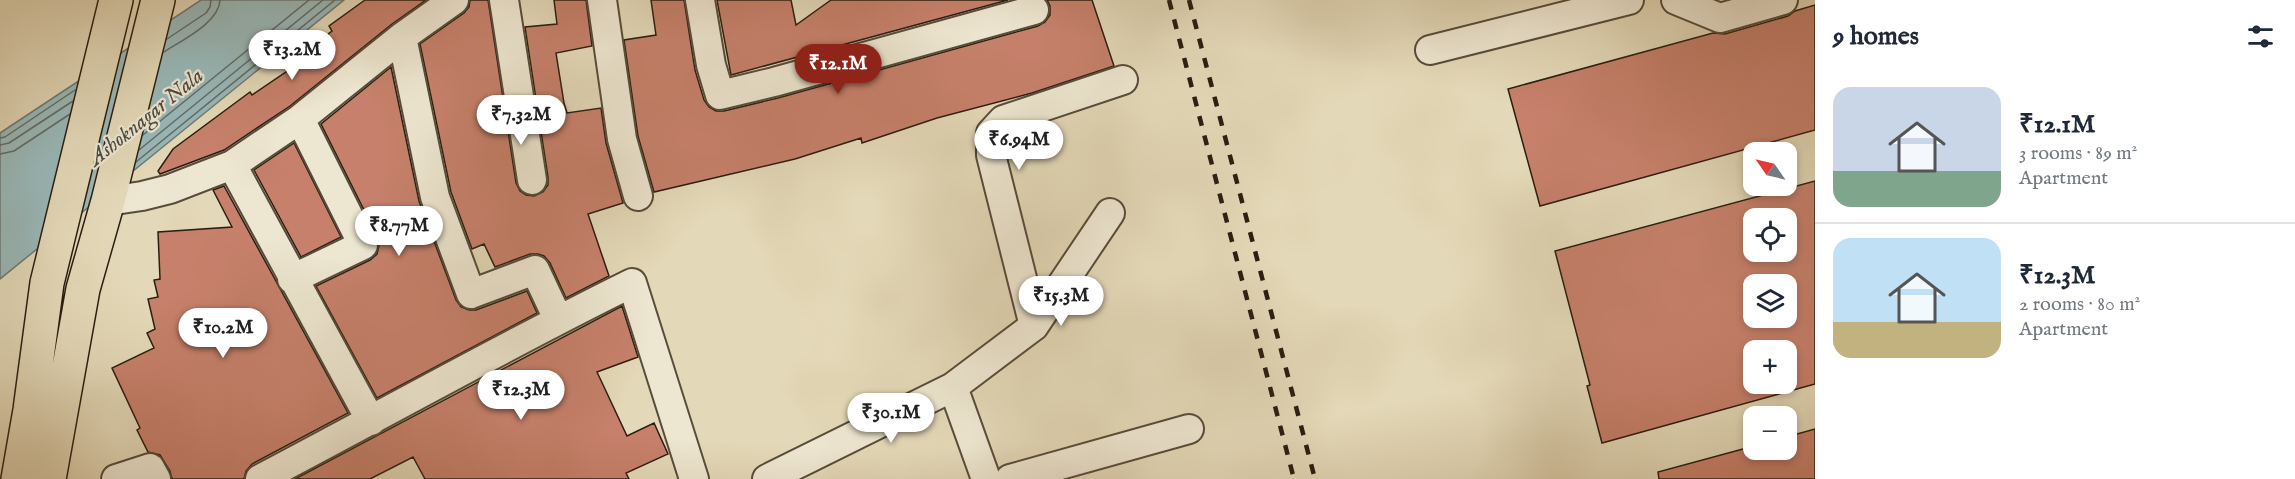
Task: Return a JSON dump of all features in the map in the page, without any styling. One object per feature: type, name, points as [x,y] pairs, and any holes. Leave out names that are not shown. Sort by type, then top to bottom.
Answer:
[{"type":"main road","points":[[18,479],[40,340],[46,283],[116,0]]},
{"type":"main road","points":[[49,479],[83,289],[108,201],[158,0]]},
{"type":"main road","points":[[46,283],[83,289]]},
{"type":"street","points":[[108,201],[170,189],[232,165],[300,119],[402,37],[454,0]]},
{"type":"street","points":[[504,0],[532,180]]},
{"type":"street","points":[[602,0],[622,139],[638,196]]},
{"type":"street","points":[[700,0],[711,65],[720,95],[1034,10]]},
{"type":"street","points":[[1430,50],[1629,0]]},
{"type":"street","points":[[1676,0],[1720,18],[1783,0]]},
{"type":"street","points":[[402,37],[435,197],[471,294],[535,270],[558,319]]},
{"type":"street","points":[[1034,326],[991,155],[991,133],[1003,120],[1124,80]]},
{"type":"street","points":[[292,279],[363,245],[300,119]]},
{"type":"street","points":[[232,165],[371,421]]},
{"type":"street","points":[[767,479],[953,387],[1034,326],[1110,213]]},
{"type":"street","points":[[260,479],[558,319],[632,283],[694,479]]},
{"type":"street","points":[[953,387],[986,479]]},
{"type":"street","points":[[1010,479],[1189,429]]},
{"type":"street","points":[[116,479],[150,468],[156,479]]},
{"type":"water","name":"Ashoknagar Nala","points":[[201,0],[344,0],[0,279],[0,133]]},
{"type":"building","points":[[365,0],[426,0],[392,24],[290,106],[224,150],[160,174],[158,171],[173,149],[250,92],[252,95],[299,63],[295,58],[332,31],[329,26]]},
{"type":"building","points":[[470,0],[488,0],[516,183],[520,191],[534,196],[543,192],[548,185],[548,177],[525,27],[557,24],[554,0],[586,0],[592,46],[556,53],[564,103],[567,113],[601,108],[606,143],[623,203],[588,214],[609,276],[566,298],[550,263],[544,256],[530,254],[495,267],[484,244],[472,249],[451,192],[420,44],[464,13],[469,7]]},
{"type":"building","points":[[651,0],[684,0],[695,70],[704,100],[716,111],[778,98],[1038,26],[1050,15],[1047,0],[1092,0],[1114,66],[1032,93],[937,118],[862,143],[861,138],[795,159],[654,192],[638,136],[624,40],[656,35]]},
{"type":"building","points":[[717,0],[791,0],[796,25],[831,0],[1008,0],[731,75]]},
{"type":"building","points":[[1815,5],[1815,130],[1772,142],[1743,142],[1743,150],[1540,206],[1508,89],[1713,33],[1725,34],[1788,16],[1795,11]]},
{"type":"building","points":[[391,67],[419,201],[456,300],[461,307],[476,310],[527,291],[537,313],[377,398],[316,286],[370,260],[377,254],[379,245],[378,238],[321,124]]},
{"type":"building","points":[[294,143],[341,237],[301,257],[254,170]]},
{"type":"building","points":[[1815,181],[1815,384],[1797,389],[1797,340],[1743,340],[1743,394],[1779,394],[1602,443],[1587,386],[1590,385],[1555,251],[1759,196],[1797,196],[1797,186]]},
{"type":"building","points":[[224,186],[348,413],[252,464],[246,471],[244,479],[172,479],[160,455],[148,452],[137,430],[140,428],[112,368],[154,348],[147,333],[155,329],[148,299],[158,297],[154,280],[160,279],[158,232],[232,227],[213,190]]},
{"type":"building","points":[[622,306],[638,357],[597,372],[627,436],[654,423],[668,454],[626,473],[629,479],[425,479],[413,457],[370,479],[295,479]]},
{"type":"building","points":[[1815,429],[1815,479],[1659,479],[1658,472],[1743,449],[1743,460],[1797,460],[1797,434]]},
{"type":"railway","points":[[1169,0],[1294,479]]},
{"type":"railway","points":[[1189,0],[1315,479]]}]
